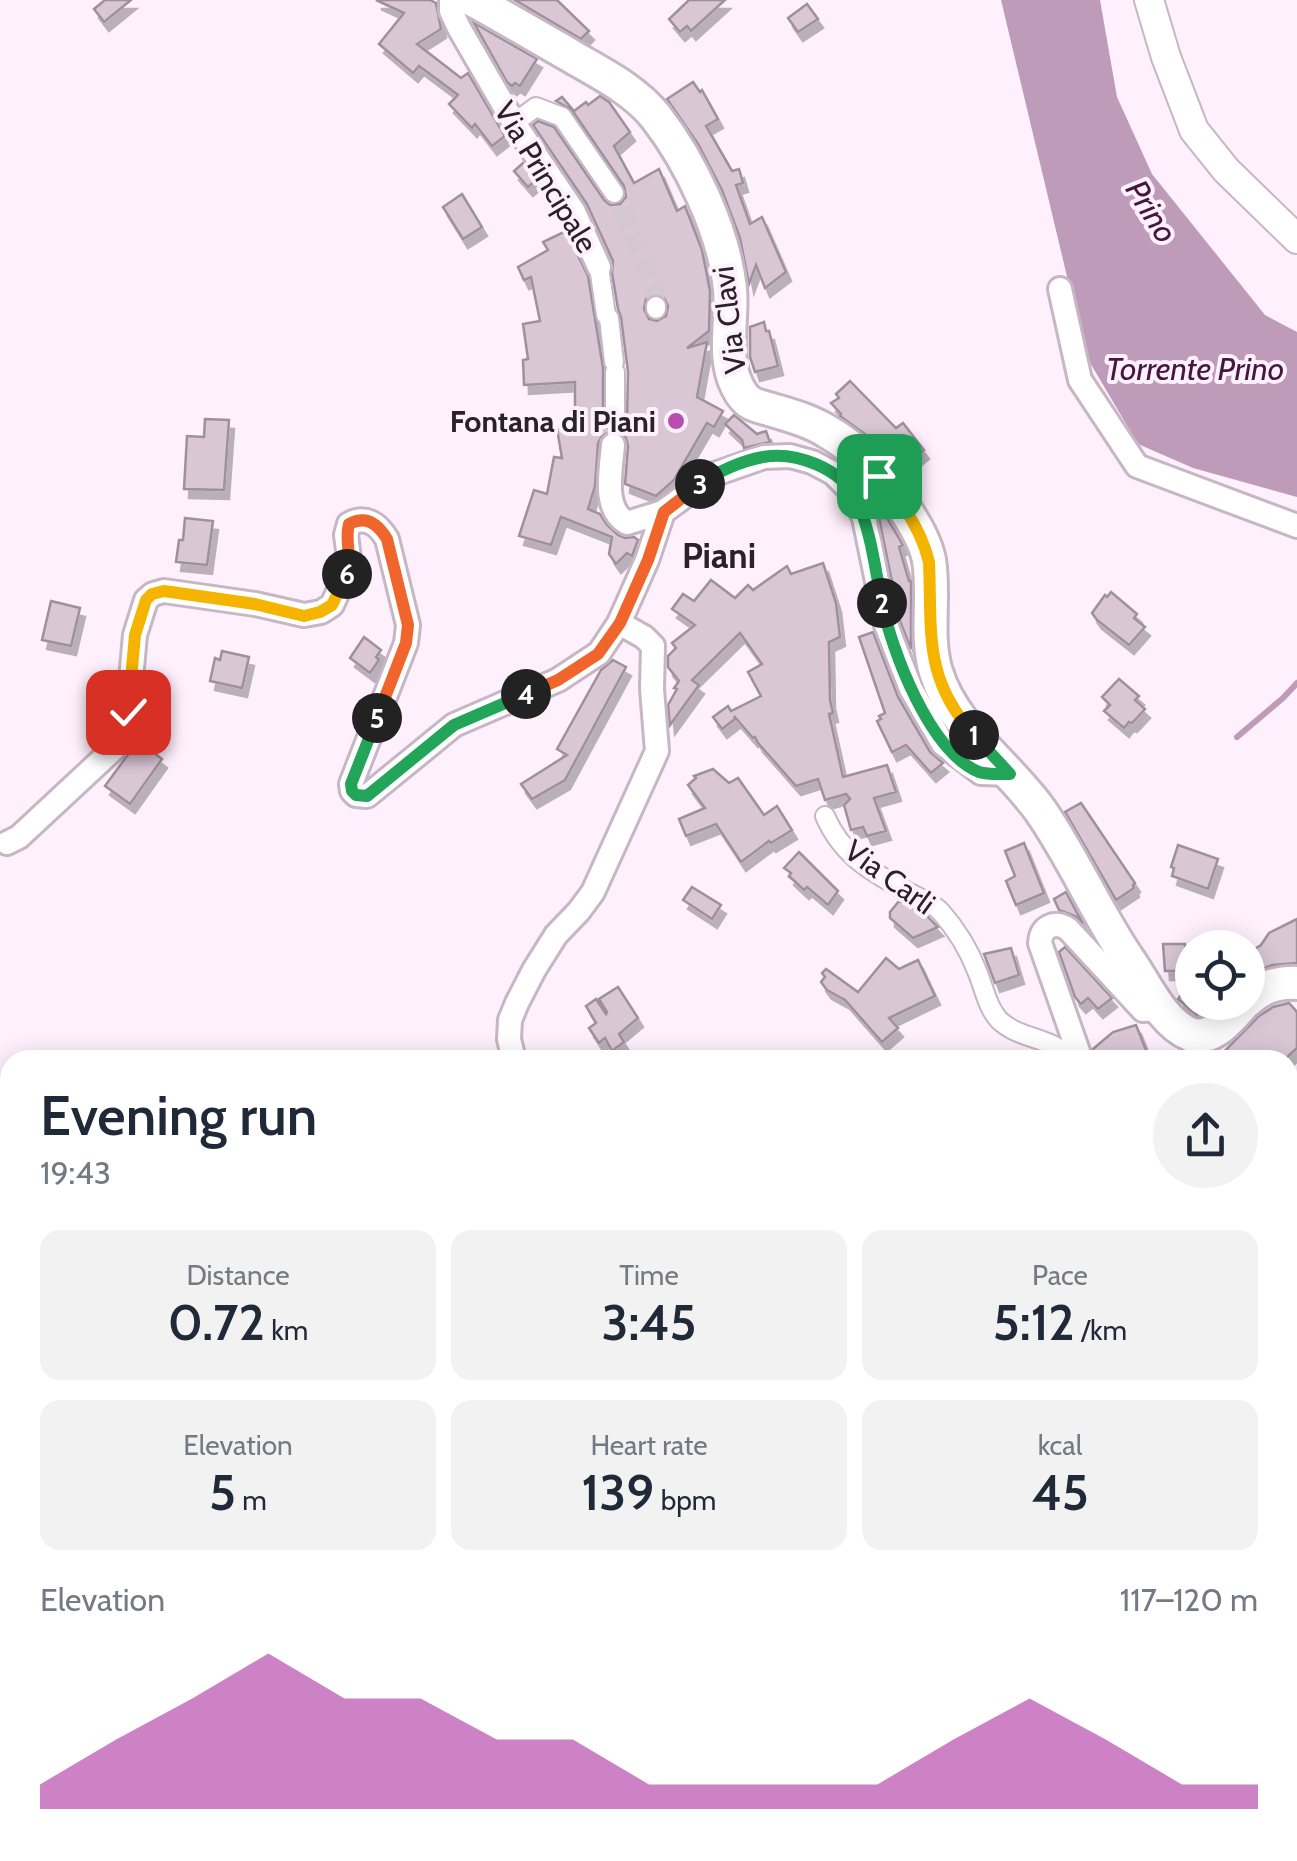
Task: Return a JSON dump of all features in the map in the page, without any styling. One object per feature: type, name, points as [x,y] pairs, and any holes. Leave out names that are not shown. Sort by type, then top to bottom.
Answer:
[{"type":"main road","name":"Via Clavi","points":[[472,0],[595,70],[636,97],[654,115],[692,172],[711,214],[730,288],[729,350],[738,390],[749,402],[831,433],[863,457],[903,506],[929,562],[932,649],[946,696],[960,719],[1040,812],[1161,1009]]},
{"type":"main road","points":[[1265,988],[1297,983]]},
{"type":"main road","points":[[1161,1009],[1188,1033],[1195,1048],[1227,1020]]},
{"type":"street","name":"Via Principale","points":[[451,0],[451,11],[459,28],[514,124],[574,212],[598,267],[615,367],[610,482],[617,518],[627,524],[664,512],[715,474],[764,456],[790,456],[833,473],[854,493],[864,518],[886,625],[912,689],[943,744],[981,773],[1010,774]]},
{"type":"street","points":[[1150,0],[1166,57],[1194,130],[1226,170],[1297,239]]},
{"type":"street","points":[[514,124],[536,107],[562,117],[619,202]]},
{"type":"street","points":[[1060,289],[1080,380],[1136,466],[1297,526]]},
{"type":"street","points":[[7,844],[120,743],[128,712],[135,635],[146,600],[152,594],[164,591],[255,604],[304,616],[320,612],[332,605],[346,579],[350,566],[346,534],[349,524],[370,521],[380,528],[387,539],[408,625],[406,643],[351,784],[356,795],[367,796],[454,725],[558,680],[598,654],[620,623],[664,512]]},
{"type":"street","points":[[512,1050],[510,1020],[517,1003],[556,935],[593,892],[657,752],[653,646],[620,623]]},
{"type":"street","name":"Via Carli","points":[[826,816],[833,835],[850,856],[938,908],[960,938],[996,1017],[1022,1034],[1046,1040],[1063,1050]]},
{"type":"street","points":[[1077,1050],[1040,943],[1049,926],[1059,925],[1068,930],[1143,1010],[1161,1009]]},
{"type":"water","name":"Torrente Prino","points":[[1001,0],[1100,0],[1117,97],[1152,174],[1265,315],[1297,332],[1297,497],[1193,468],[1138,444],[1086,356]]},
{"type":"building","points":[[105,0],[131,0],[104,22],[94,9]]},
{"type":"building","points":[[376,0],[436,3],[441,29],[417,44],[461,78],[468,73],[505,136],[492,146],[475,124],[472,128],[449,104],[458,95],[419,66],[413,73],[379,44],[404,13]]},
{"type":"building","points":[[515,0],[557,0],[589,31],[581,39]]},
{"type":"building","points":[[689,0],[725,0],[691,31],[687,26],[680,32],[669,19]]},
{"type":"building","points":[[807,4],[818,19],[798,32],[788,18]]},
{"type":"building","points":[[474,23],[537,59],[520,86],[507,82]]},
{"type":"building","points":[[693,82],[718,119],[706,126],[732,171],[739,169],[743,183],[736,185],[750,224],[762,217],[786,272],[765,288],[756,265],[749,284],[740,238],[722,190],[698,144],[667,99]]},
{"type":"building","points":[[600,96],[609,102],[630,132],[614,146],[634,183],[659,169],[677,211],[685,206],[702,250],[710,291],[709,331],[687,348],[707,342],[697,397],[723,411],[714,427],[707,423],[674,480],[656,496],[625,484],[628,446],[626,438],[617,431],[627,420],[628,372],[613,261],[587,204],[533,125],[538,121],[554,127],[604,200],[610,205],[620,204],[626,197],[624,186],[572,110],[556,101],[562,97],[574,111],[586,102],[588,105]],"holes":[[[655,294],[663,296],[668,306],[666,316],[657,321],[649,319],[644,309],[646,299]]]},
{"type":"building","points":[[523,163],[535,181],[528,187],[514,171]]},
{"type":"building","points":[[462,194],[482,227],[463,239],[443,207]]},
{"type":"building","points":[[566,231],[588,276],[603,368],[603,420],[611,431],[598,443],[595,486],[588,509],[600,514],[618,535],[638,540],[632,556],[627,553],[616,564],[609,554],[612,537],[561,517],[551,545],[519,536],[534,490],[547,494],[554,457],[562,458],[557,429],[575,426],[575,382],[524,385],[523,360],[528,359],[523,324],[540,321],[531,277],[524,280],[518,267],[548,250],[543,242]]},
{"type":"building","points":[[764,322],[778,366],[755,372],[750,357],[750,327]]},
{"type":"building","points":[[850,381],[896,428],[903,423],[924,450],[900,469],[873,440],[840,416],[831,403]]},
{"type":"building","points":[[734,415],[757,434],[766,431],[770,442],[744,448],[742,440],[725,424]]},
{"type":"building","points":[[205,419],[229,420],[224,490],[184,489],[187,436],[204,437]]},
{"type":"building","points":[[185,518],[213,521],[207,565],[176,562]]},
{"type":"building","points":[[879,518],[887,518],[903,545],[899,547],[911,581],[911,649],[900,621]]},
{"type":"building","points":[[823,563],[836,603],[840,637],[829,642],[833,713],[829,714],[843,777],[887,765],[896,792],[874,798],[886,831],[867,836],[863,827],[851,830],[844,805],[850,799],[846,794],[825,800],[818,779],[796,786],[734,716],[722,729],[713,717],[728,706],[731,711],[761,696],[748,672],[762,664],[740,633],[692,680],[699,685],[670,725],[668,705],[679,681],[668,667],[668,656],[676,648],[672,643],[695,625],[672,609],[683,594],[694,601],[711,580],[735,598],[748,585],[753,590],[787,566],[791,574]]},
{"type":"building","points":[[1111,592],[1137,614],[1134,618],[1145,627],[1129,645],[1092,613]]},
{"type":"building","points":[[51,601],[80,608],[71,646],[42,640]]},
{"type":"building","points":[[873,632],[898,697],[930,752],[943,763],[931,773],[906,745],[892,752],[877,721],[885,713],[859,637]]},
{"type":"building","points":[[364,637],[381,650],[370,673],[350,658]]},
{"type":"building","points":[[222,651],[249,657],[242,688],[210,681],[215,658],[220,660]]},
{"type":"building","points":[[613,660],[626,667],[565,780],[532,799],[521,784],[567,755],[557,749],[601,670]]},
{"type":"building","points":[[1119,679],[1139,696],[1135,700],[1145,709],[1124,728],[1104,711],[1110,705],[1102,697]]},
{"type":"building","points":[[138,741],[162,759],[130,804],[105,786]]},
{"type":"building","points":[[713,769],[729,783],[738,778],[764,815],[777,806],[792,830],[741,862],[716,824],[686,836],[679,819],[705,808],[688,785],[694,776]]},
{"type":"building","points":[[1081,803],[1135,883],[1134,888],[1116,900],[1065,812]]},
{"type":"building","points":[[1024,843],[1044,893],[1016,905],[1006,881],[1015,876],[1005,851]]},
{"type":"building","points":[[1178,845],[1218,859],[1208,889],[1172,876]]},
{"type":"building","points":[[799,852],[838,891],[828,905],[807,887],[804,890],[784,868]]},
{"type":"building","points":[[692,887],[721,905],[712,919],[683,900]]},
{"type":"building","points":[[1066,892],[1083,923],[1059,910],[1054,899]]},
{"type":"building","points":[[899,901],[927,916],[938,927],[913,938],[890,918]]},
{"type":"building","points":[[1297,919],[1297,963],[1265,968],[1265,939]]},
{"type":"building","points":[[1163,944],[1175,944],[1175,971],[1165,971]]},
{"type":"building","points":[[1065,947],[1112,998],[1098,1009],[1088,998],[1081,1004],[1075,997],[1059,952]]},
{"type":"building","points":[[1011,948],[1019,975],[995,983],[984,954]]},
{"type":"building","points":[[886,958],[899,969],[918,960],[935,996],[889,1018],[898,1028],[882,1042],[845,1000],[821,982],[826,969],[858,992]]},
{"type":"building","points":[[618,987],[638,1018],[619,1034],[624,1042],[613,1050],[605,1038],[599,1043],[589,1028],[596,1023],[586,1006],[596,999],[607,1012],[599,999]]},
{"type":"building","points":[[1289,1003],[1297,1012],[1297,1048],[1226,1050],[1255,1020],[1265,1020],[1265,1012]]},
{"type":"building","points":[[1136,1025],[1146,1050],[1093,1050],[1113,1032]]},
{"type":"waterway","points":[[1237,737],[1297,683]]},
{"type":"tunnel","points":[[622,210],[655,288],[656,306]]},
{"type":"place","name":"Fontana di Piani","points":[[676,421]]},
{"type":"district","name":"Piani","points":[[719,555]]},
{"type":"route","points":[[128,712],[135,635],[146,600],[152,594],[164,591],[255,604],[304,616],[320,612],[332,605],[346,579],[350,566],[346,534],[349,524],[370,521],[387,539],[408,625],[406,643],[351,784],[356,795],[367,796],[454,725],[558,680],[598,654],[620,623],[664,512],[679,498],[715,474],[764,456],[790,456],[833,473],[854,493],[864,518],[886,625],[912,689],[943,744],[981,773],[1010,774],[960,719],[946,696],[932,649],[926,548],[903,506],[879,476]]},
{"type":"water label","name":"Prino","points":[[1152,211]]}]
